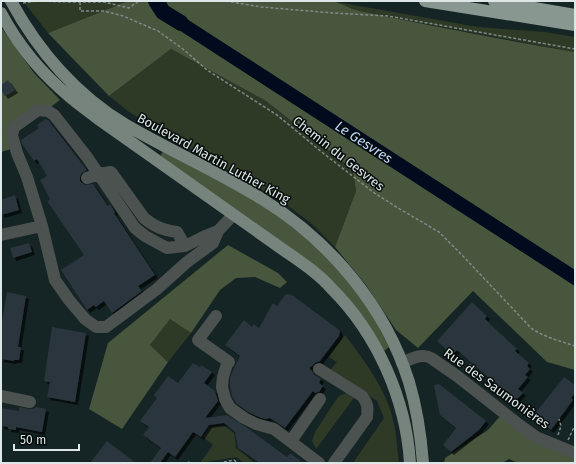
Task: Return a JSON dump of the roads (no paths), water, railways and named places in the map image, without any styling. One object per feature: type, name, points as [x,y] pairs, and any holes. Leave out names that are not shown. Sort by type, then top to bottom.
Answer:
[{"type":"highway","points":[[425,1],[575,25]]},
{"type":"highway","points":[[494,1],[575,15]]},
{"type":"main road","name":"Boulevard Martin Luther King","points":[[12,3],[40,46],[73,84],[93,102],[115,119],[262,199],[297,223],[321,243],[342,266],[367,298],[387,331],[402,363],[416,411],[420,431],[423,463]]},
{"type":"main road","name":"Boulevard Martin Luther King","points":[[1,13],[15,36],[38,67],[69,97],[303,264],[332,288],[345,302],[376,348],[392,383],[401,408],[407,435],[410,463]]},
{"type":"street","points":[[218,230],[213,243],[157,289],[106,327],[96,327],[85,319],[55,280],[38,227],[27,177],[17,153],[12,135],[14,127],[38,110],[54,115],[87,157],[92,176],[135,228],[145,236],[167,248],[185,246],[218,230],[234,214]]},
{"type":"street","points":[[92,176],[111,172],[144,218],[159,228],[177,232],[185,246]]},
{"type":"street","points":[[1,235],[38,227]]},
{"type":"street","points":[[216,316],[198,340],[229,362],[223,378],[222,387],[225,399],[230,408],[256,424],[274,429],[319,463]]},
{"type":"street","name":"Rue des Saumonières","points":[[402,363],[420,356],[427,356],[457,376],[536,437],[559,444],[575,453]]},
{"type":"street","points":[[319,369],[362,396],[368,408],[367,417],[334,463]]},
{"type":"street","points":[[1,396],[30,402]]},
{"type":"street","points":[[291,441],[320,400]]},
{"type":"water","points":[[168,7],[575,270],[575,286],[156,15],[163,12]]},
{"type":"waterway","name":"Le Gesvres","points":[[156,1],[163,12],[181,23]]}]
